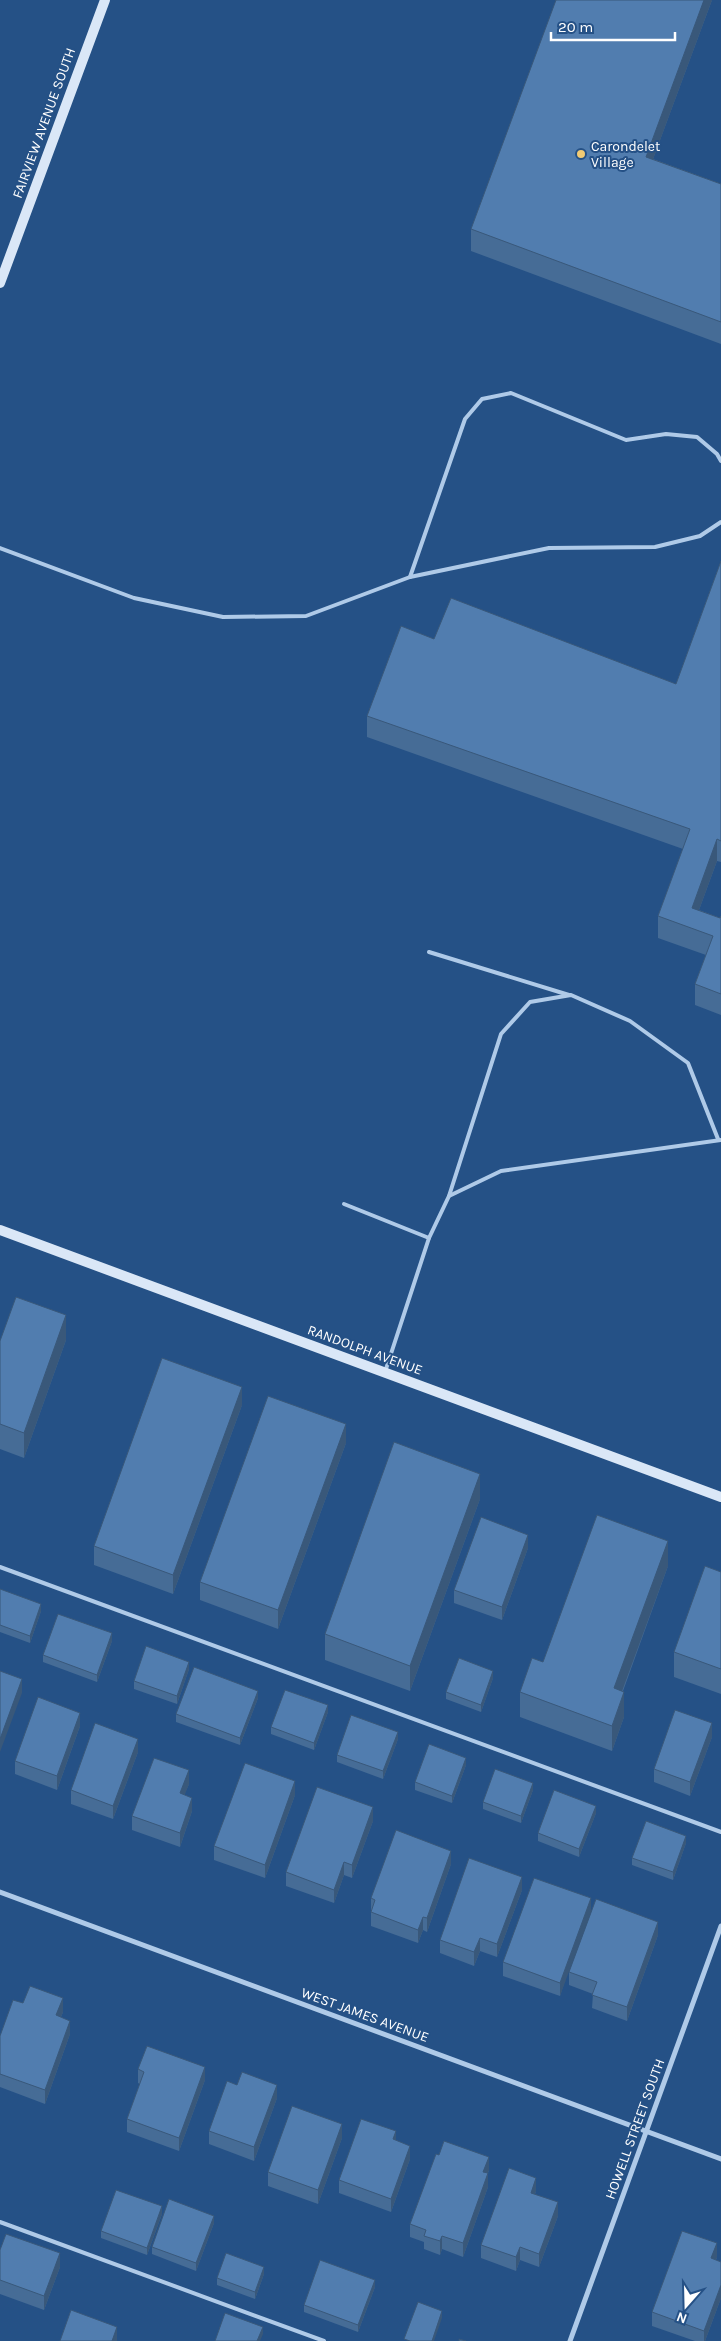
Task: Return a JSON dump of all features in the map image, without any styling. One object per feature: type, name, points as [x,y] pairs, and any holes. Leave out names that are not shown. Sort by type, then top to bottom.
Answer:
[{"type":"main road","name":"FAIRVIEW AVENUE SOUTH","points":[[0,283],[105,0]]},
{"type":"main road","name":"RANDOLPH AVENUE","points":[[0,1230],[721,1497]]},
{"type":"street","name":"WEST JAMES AVENUE","points":[[0,1892],[721,2159]]},
{"type":"street","name":"HOWELL STREET SOUTH","points":[[570,2341],[721,1926]]},
{"type":"lane","points":[[410,577],[464,419],[482,399],[511,393],[626,440],[666,434],[697,438],[717,454],[721,461]]},
{"type":"lane","points":[[0,548],[134,598],[223,617],[306,616],[410,577],[549,548],[655,547],[700,536],[721,522]]},
{"type":"lane","points":[[429,952],[571,995],[630,1021],[688,1063],[719,1139],[501,1170],[449,1196]]},
{"type":"lane","points":[[385,1372],[429,1238],[449,1196],[501,1034],[530,1002],[571,995]]},
{"type":"lane","points":[[344,1204],[429,1238]]},
{"type":"lane","points":[[0,1567],[721,1832]]},
{"type":"lane","points":[[0,2222],[324,2341]]},
{"type":"building","name":"Carondelet Village","points":[[556,0],[704,0],[646,157],[721,184],[721,322],[471,229]]},
{"type":"building","points":[[721,561],[721,841],[717,839],[692,908],[720,918],[721,916],[721,994],[695,984],[713,936],[658,916],[690,829],[367,716],[401,626],[434,639],[451,598],[676,684]]},
{"type":"building","points":[[16,1297],[66,1315],[24,1433],[0,1424],[0,1341]]},
{"type":"building","points":[[162,1358],[242,1387],[173,1575],[94,1546]]},
{"type":"building","points":[[268,1396],[346,1424],[278,1610],[200,1582]]},
{"type":"building","points":[[394,1442],[480,1474],[410,1666],[325,1634]]},
{"type":"building","points":[[597,1515],[668,1541],[614,1688],[624,1692],[612,1726],[520,1692],[532,1658],[543,1662]]},
{"type":"building","points":[[481,1517],[528,1535],[502,1607],[454,1590]]},
{"type":"building","points":[[705,1566],[721,1572],[721,1669],[674,1652]]},
{"type":"building","points":[[0,1589],[41,1604],[30,1636],[0,1625]]},
{"type":"building","points":[[58,1614],[112,1633],[97,1675],[43,1655]]},
{"type":"building","points":[[146,1646],[189,1662],[177,1696],[134,1681]]},
{"type":"building","points":[[459,1658],[493,1671],[481,1705],[446,1692]]},
{"type":"building","points":[[194,1667],[258,1691],[240,1738],[176,1714]]},
{"type":"building","points":[[0,1671],[22,1679],[0,1739]]},
{"type":"building","points":[[285,1690],[328,1705],[314,1743],[271,1727]]},
{"type":"building","points":[[38,1697],[80,1713],[57,1776],[15,1761]]},
{"type":"building","points":[[675,1710],[712,1723],[690,1782],[654,1769]]},
{"type":"building","points":[[351,1715],[398,1732],[383,1771],[337,1755]]},
{"type":"building","points":[[95,1723],[138,1739],[113,1806],[71,1790]]},
{"type":"building","points":[[429,1744],[466,1758],[452,1796],[415,1782]]},
{"type":"building","points":[[154,1758],[189,1770],[180,1793],[192,1798],[180,1833],[132,1816]]},
{"type":"building","points":[[245,1763],[295,1781],[265,1865],[214,1846]]},
{"type":"building","points":[[495,1769],[533,1783],[521,1816],[483,1802]]},
{"type":"building","points":[[317,1787],[373,1807],[352,1865],[344,1862],[334,1890],[286,1872]]},
{"type":"building","points":[[554,1790],[596,1806],[579,1849],[538,1833]]},
{"type":"building","points":[[646,1821],[686,1836],[673,1872],[632,1858]]},
{"type":"building","points":[[396,1830],[451,1851],[427,1918],[423,1917],[418,1930],[371,1912],[375,1900],[371,1898]]},
{"type":"building","points":[[469,1858],[522,1877],[497,1944],[480,1938],[474,1952],[440,1940]]},
{"type":"building","points":[[534,1878],[591,1898],[560,1983],[503,1962]]},
{"type":"building","points":[[596,1899],[658,1922],[627,2007],[592,1995],[597,1982],[569,1972]]},
{"type":"building","points":[[30,1986],[63,1998],[56,2015],[70,2021],[45,2090],[0,2074],[0,2036],[13,2000],[23,2003]]},
{"type":"building","points":[[147,2046],[205,2067],[179,2138],[127,2119],[144,2072],[138,2069]]},
{"type":"building","points":[[242,2072],[277,2085],[254,2147],[209,2131],[227,2081],[237,2085]]},
{"type":"building","points":[[292,2106],[342,2124],[318,2190],[268,2172]]},
{"type":"building","points":[[361,2119],[396,2131],[393,2139],[410,2146],[391,2199],[339,2180]]},
{"type":"building","points":[[444,2141],[489,2157],[483,2172],[488,2173],[463,2243],[442,2236],[440,2241],[424,2236],[426,2230],[410,2224],[436,2154],[439,2155]]},
{"type":"building","points":[[509,2168],[536,2178],[531,2193],[558,2202],[539,2254],[520,2247],[516,2257],[481,2245]]},
{"type":"building","points":[[116,2190],[162,2206],[147,2248],[101,2231]]},
{"type":"building","points":[[169,2199],[214,2216],[196,2263],[152,2247]]},
{"type":"building","points":[[682,2231],[717,2243],[711,2258],[721,2262],[721,2285],[704,2331],[652,2312]]},
{"type":"building","points":[[6,2234],[60,2253],[44,2296],[0,2280],[0,2250]]},
{"type":"building","points":[[226,2253],[264,2267],[255,2292],[217,2278]]},
{"type":"building","points":[[320,2260],[375,2280],[358,2325],[304,2305]]},
{"type":"building","points":[[418,2302],[442,2311],[432,2341],[410,2341],[404,2339]]},
{"type":"building","points":[[71,2310],[117,2327],[112,2341],[60,2341]]},
{"type":"building","points":[[225,2313],[263,2327],[257,2341],[215,2341]]},
{"type":"place","name":"Carondelet Village","points":[[581,154]]}]
